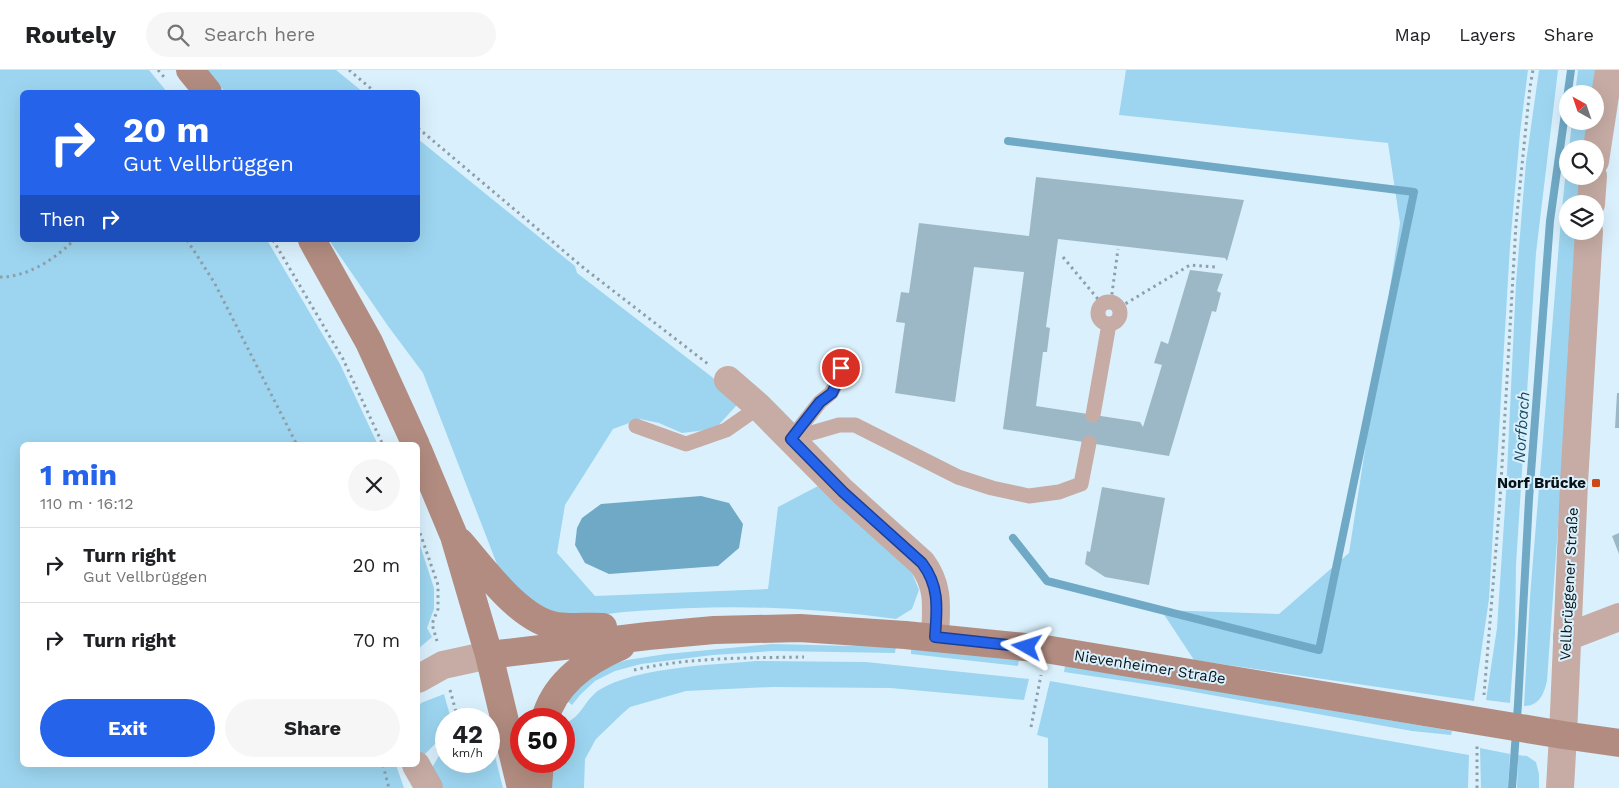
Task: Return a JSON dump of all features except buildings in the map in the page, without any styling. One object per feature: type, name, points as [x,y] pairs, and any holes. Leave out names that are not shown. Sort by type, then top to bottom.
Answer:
[{"type":"main road","points":[[190,70],[206,90]]},
{"type":"main road","points":[[313,242],[369,342],[415,442]]},
{"type":"main road","points":[[420,455],[454,536],[489,655],[521,788]]},
{"type":"main road","points":[[454,536],[514,603],[541,620],[556,626],[618,627],[648,636]]},
{"type":"main road","name":"Nievenheimer Straße","points":[[648,636],[714,630],[800,628],[935,637],[1046,650],[1619,743]]},
{"type":"main road","points":[[489,655],[648,636]]},
{"type":"main road","points":[[549,708],[575,672],[586,664],[613,650],[648,636]]},
{"type":"main road","points":[[538,788],[539,773]]},
{"type":"street","points":[[1598,140],[1608,70]]},
{"type":"street","name":"Vellbrüggener Straße","points":[[1560,788],[1587,240]]},
{"type":"street","points":[[728,380],[759,407],[843,492],[922,563],[930,574],[934,586],[936,607],[935,637]]},
{"type":"street","points":[[1567,637],[1619,617]]},
{"type":"street","points":[[420,678],[443,665],[489,655]]},
{"type":"street","points":[[417,767],[429,788]]},
{"type":"lane","points":[[1093,415],[1108,324],[1117,322],[1121,314],[1111,304]]},
{"type":"lane","points":[[791,439],[820,402],[832,393],[841,368]]},
{"type":"lane","points":[[636,426],[686,444],[726,430],[759,407]]},
{"type":"lane","points":[[791,439],[839,425],[855,426],[958,477],[992,488],[1029,496],[1059,492],[1081,484],[1089,443]]},
{"type":"path","points":[[349,70],[373,90]]},
{"type":"path","points":[[1477,788],[1476,751],[1484,695],[1500,500],[1516,224],[1530,87],[1534,70]]},
{"type":"path","points":[[420,130],[584,269],[728,380]]},
{"type":"path","points":[[0,277],[18,275],[38,266],[56,256],[72,242]]},
{"type":"path","points":[[188,242],[214,282],[295,442]]},
{"type":"path","points":[[274,242],[342,359],[382,442]]},
{"type":"path","points":[[1111,304],[1118,249]]},
{"type":"path","points":[[1063,257],[1111,304]]},
{"type":"path","points":[[1111,304],[1190,265],[1216,268]]},
{"type":"path","points":[[420,533],[438,585],[438,609],[432,624],[455,708]]},
{"type":"path","points":[[1031,727],[1046,650]]},
{"type":"path","points":[[627,672],[662,664],[725,658],[812,656]]},
{"type":"path","points":[[384,767],[390,788]]},
{"type":"shaded area","points":[[0,70],[149,70],[165,90],[20,90],[20,242],[268,242],[340,364],[377,442],[20,442],[20,767],[397,767],[404,788],[0,788]]},
{"type":"shaded area","points":[[207,70],[336,70],[361,90],[223,90]]},
{"type":"shaded area","points":[[1126,70],[1528,70],[1520,133],[1510,246],[1489,599],[1474,701],[1194,660],[1161,610],[1279,614],[1349,553],[1400,223],[1388,143],[1119,115]]},
{"type":"shaded area","points":[[1539,70],[1558,70],[1536,253],[1516,565],[1515,635],[1510,703],[1486,700],[1497,628],[1506,492],[1516,283],[1526,162]]},
{"type":"shaded area","points":[[1578,70],[1599,70],[1596,85],[1576,85]]},
{"type":"shaded area","points":[[1571,130],[1592,130],[1590,140],[1570,140]]},
{"type":"shaded area","points":[[420,141],[575,266],[577,273],[734,394],[736,406],[715,429],[682,433],[659,423],[640,419],[613,429],[565,505],[557,553],[595,596],[768,589],[778,507],[818,486],[910,568],[919,590],[912,609],[896,619],[820,611],[743,607],[649,610],[572,618],[546,610],[529,600],[500,572],[423,373],[330,242],[420,242]]},
{"type":"shaded area","points":[[1564,185],[1585,185],[1584,195],[1563,195]]},
{"type":"shaded area","points":[[1559,240],[1578,240],[1547,681],[1543,694],[1538,701],[1524,706],[1530,597]]},
{"type":"shaded area","points":[[701,496],[729,503],[743,524],[739,548],[718,566],[609,574],[585,563],[575,545],[577,528],[582,518],[601,504]]},
{"type":"shaded area","points":[[420,545],[434,588],[434,609],[427,628],[432,637],[420,647]]},
{"type":"shaded area","points":[[772,644],[896,647],[895,653],[774,651],[713,655],[641,664],[615,671],[595,681],[572,705],[566,700],[575,690],[608,666],[627,660],[666,654]]},
{"type":"shaded area","points":[[911,648],[1019,658],[1018,666],[911,654]]},
{"type":"shaded area","points":[[756,661],[866,662],[1029,679],[1024,700],[890,688],[772,687],[686,691],[630,707],[622,714],[596,739],[585,759],[584,788],[549,788],[550,773],[575,773],[575,717],[594,694],[615,682],[633,676],[697,666]]},
{"type":"shaded area","points":[[1065,666],[1452,731],[1451,735],[1412,731],[1172,688],[1064,672]]},
{"type":"shaded area","points":[[1050,681],[1469,755],[1468,788],[1048,788],[1048,738],[1037,735]]},
{"type":"shaded area","points":[[444,694],[448,708],[435,708],[435,744],[422,757],[420,754],[420,705]]},
{"type":"shaded area","points":[[1480,748],[1510,754],[1508,788],[1481,788]]},
{"type":"shaded area","points":[[1518,755],[1527,756],[1536,762],[1539,774],[1539,788],[1517,788]]},
{"type":"shaded area","points":[[435,763],[435,773],[499,773],[503,788],[441,788],[430,771]]},
{"type":"waterway","name":"Norfbach","points":[[1512,788],[1529,499],[1550,221],[1571,70]]},
{"type":"waterway","points":[[1008,141],[1414,192],[1319,650],[1047,581],[1013,538]]},
{"type":"place","name":"Norf Brücke","points":[[1596,483]]},
{"type":"route","points":[[841,368],[832,393],[820,402],[791,439],[843,492],[922,563],[930,574],[934,586],[936,607],[935,637],[1027,647]]}]
